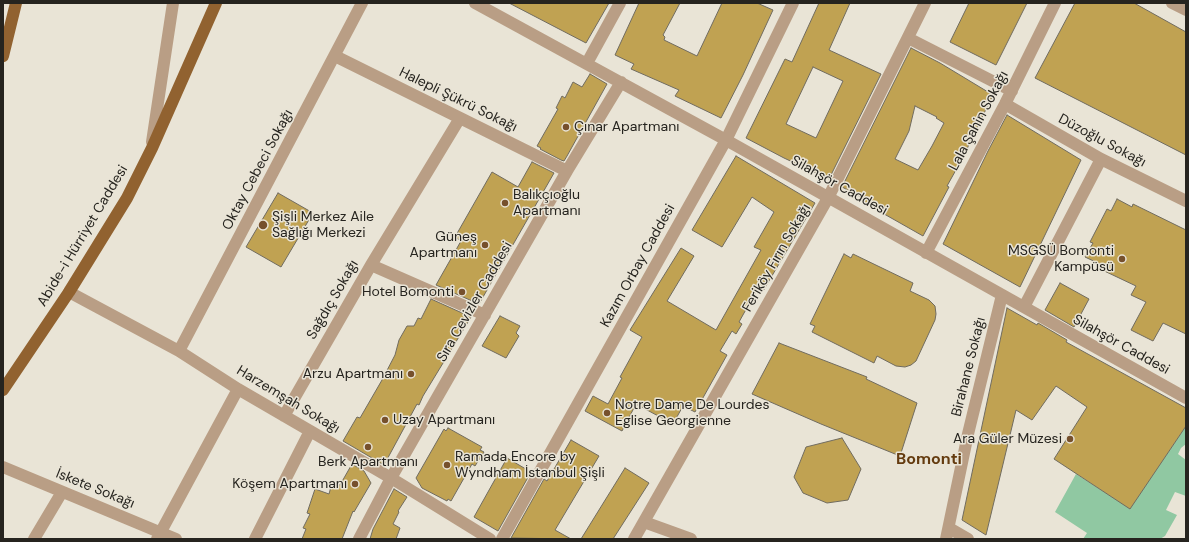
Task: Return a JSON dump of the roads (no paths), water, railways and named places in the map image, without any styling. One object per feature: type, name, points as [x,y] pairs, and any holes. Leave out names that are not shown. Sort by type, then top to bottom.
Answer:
[{"type":"main road","points":[[3,56],[16,3]]},
{"type":"main road","name":"Abide-i Hürriyet Caddesi","points":[[3,390],[69,292],[127,198],[152,148],[216,3]]},
{"type":"street","points":[[152,148],[172,3]]},
{"type":"street","name":"Oktay Cebeci Sokağı","points":[[179,351],[362,3]]},
{"type":"street","name":"Silahşör Caddesi","points":[[475,3],[726,140],[1186,398]]},
{"type":"street","points":[[587,63],[620,3]]},
{"type":"street","name":"Kazım Orbay Caddesi","points":[[502,539],[726,140],[793,3]]},
{"type":"street","name":"Feriköy Fırın Sokağı","points":[[634,539],[828,198],[925,3]]},
{"type":"street","name":"Lala Şahin Sokağı","points":[[926,253],[1012,91],[1056,3]]},
{"type":"street","points":[[1172,3],[1186,10]]},
{"type":"street","points":[[908,38],[1012,91]]},
{"type":"street","name":"Halepli Şükrü Sokağı","points":[[335,56],[567,172]]},
{"type":"street","name":"Sıra Cevizler Caddesi","points":[[359,539],[391,478],[485,314],[621,82]]},
{"type":"street","name":"Düzoğlu Sokağı","points":[[1005,104],[1101,159],[1186,201]]},
{"type":"street","name":"Sağdıç Sokağı","points":[[284,416],[370,265],[460,118]]},
{"type":"street","points":[[1024,307],[1101,159]]},
{"type":"street","points":[[370,265],[485,314]]},
{"type":"street","name":"Harzemşah Sokağı","points":[[69,292],[179,351],[238,389],[391,478],[490,539]]},
{"type":"street","name":"Birahane Sokağı","points":[[947,533],[968,434],[1002,295]]},
{"type":"street","points":[[159,536],[238,389]]},
{"type":"street","points":[[255,539],[310,431]]},
{"type":"street","name":"İskete Sokağı","points":[[3,467],[159,536],[176,539]]},
{"type":"street","points":[[34,539],[62,492]]},
{"type":"street","points":[[644,522],[691,539]]},
{"type":"street","points":[[947,533],[968,539]]},
{"type":"place","name":"Çınar Apartmanı","points":[[566,127]]},
{"type":"place","name":"Balıkçıoğlu Apartmanı","points":[[505,203]]},
{"type":"place","name":"Şişli Merkez Aile Sağlığı Merkezi","points":[[263,225]]},
{"type":"place","name":"Güneş Apartmanı","points":[[485,245]]},
{"type":"place","name":"MSGSÜ Bomonti Kampüsü","points":[[1122,259]]},
{"type":"place","name":"Hotel Bomonti","points":[[462,292]]},
{"type":"place","name":"Arzu Apartmanı","points":[[411,374]]},
{"type":"place","name":"Notre Dame De Lourdes Eglise Georgienne","points":[[607,413]]},
{"type":"place","name":"Uzay Apartmanı","points":[[385,420]]},
{"type":"place","name":"Ara Güler Müzesi","points":[[1070,439]]},
{"type":"place","name":"Berk Apartmanı","points":[[368,447]]},
{"type":"place","name":"Ramada Encore by Wyndham İstanbul Şişli","points":[[447,465]]},
{"type":"place","name":"Köşem Apartmanı","points":[[355,484]]},
{"type":"district","name":"Bomonti","points":[[929,460]]}]
